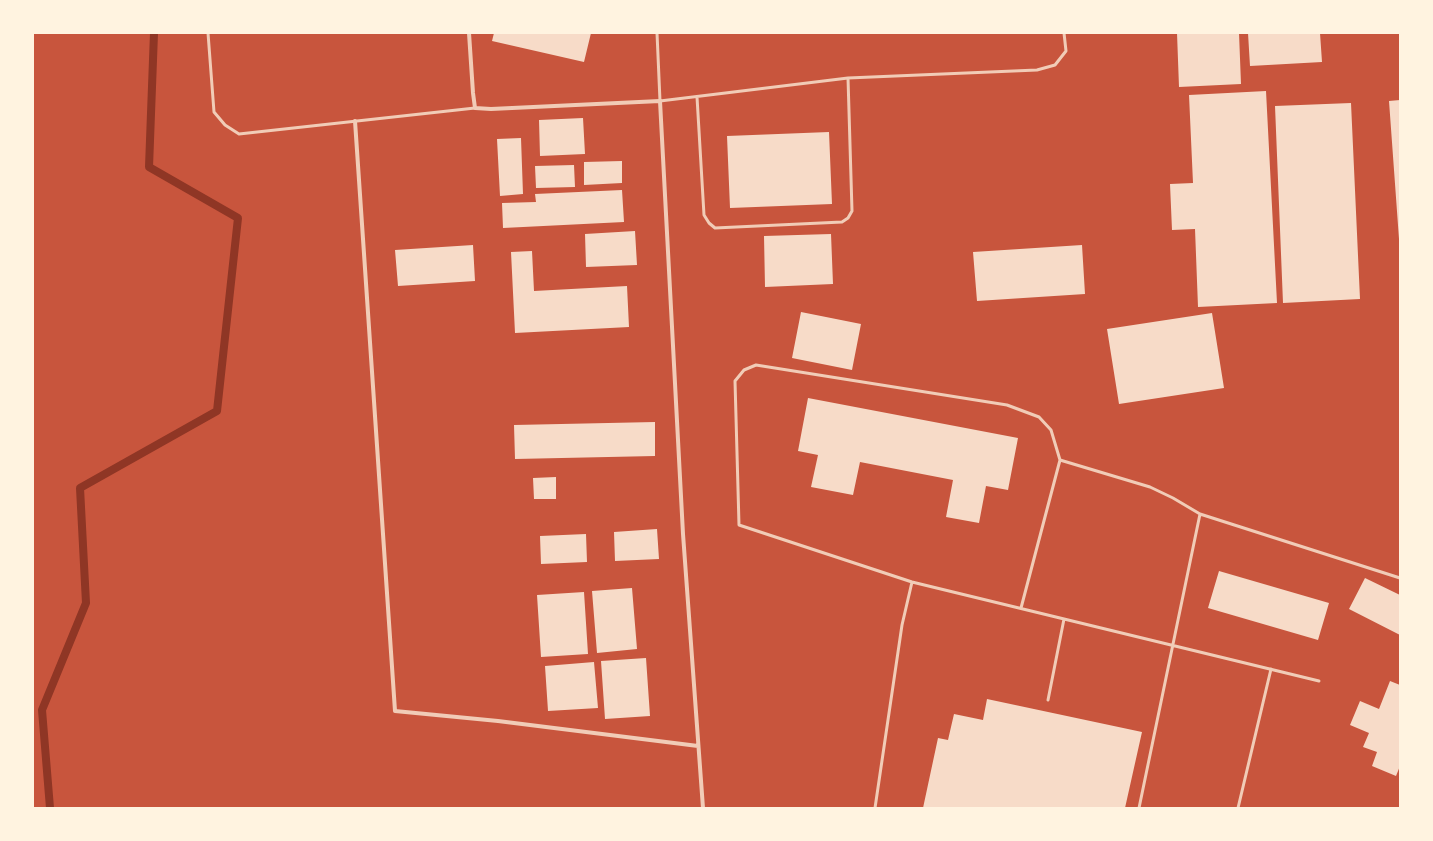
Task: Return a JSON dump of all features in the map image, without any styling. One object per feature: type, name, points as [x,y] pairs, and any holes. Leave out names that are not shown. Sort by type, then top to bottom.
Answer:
[{"type":"street","points":[[469,33],[473,93],[476,108],[491,109],[660,101],[683,534],[702,808]]},
{"type":"street","points":[[355,121],[395,711],[498,721],[698,746]]},
{"type":"lane","points":[[208,33],[214,112],[225,125],[239,134],[476,108]]},
{"type":"lane","points":[[657,33],[660,101],[848,78],[1037,70],[1055,65],[1066,51],[1064,33]]},
{"type":"lane","points":[[697,97],[704,215],[708,223],[715,228],[842,222],[848,218],[852,211],[848,78]]},
{"type":"lane","points":[[1021,608],[1060,460],[1051,430],[1039,417],[1006,405],[756,366],[744,370],[735,381],[739,525],[912,582],[1319,681]]},
{"type":"lane","points":[[1060,460],[1150,487],[1173,498],[1200,514],[1400,578]]},
{"type":"lane","points":[[1139,808],[1200,514]]},
{"type":"lane","points":[[876,808],[902,625],[912,582]]},
{"type":"lane","points":[[1048,700],[1064,619]]},
{"type":"lane","points":[[1238,808],[1271,669]]},
{"type":"building","points":[[494,33],[591,33],[584,62],[492,41]]},
{"type":"building","points":[[1177,33],[1239,33],[1241,84],[1179,87]]},
{"type":"building","points":[[1248,33],[1320,33],[1322,62],[1250,66]]},
{"type":"building","points":[[1266,91],[1277,303],[1198,307],[1195,229],[1172,230],[1170,184],[1193,183],[1189,95]]},
{"type":"building","points":[[1400,100],[1400,239],[1399,239],[1389,101]]},
{"type":"building","points":[[1351,103],[1360,299],[1283,303],[1275,106]]},
{"type":"building","points":[[583,118],[585,154],[540,156],[539,120]]},
{"type":"building","points":[[829,132],[832,204],[730,208],[727,136]]},
{"type":"building","points":[[521,138],[523,194],[500,196],[497,139]]},
{"type":"building","points":[[622,161],[622,183],[584,185],[584,162]]},
{"type":"building","points":[[574,165],[575,187],[536,188],[535,166]]},
{"type":"building","points":[[622,190],[624,222],[503,228],[502,203],[536,202],[535,194]]},
{"type":"building","points":[[635,231],[637,265],[586,267],[585,234]]},
{"type":"building","points":[[831,234],[833,284],[765,287],[764,236]]},
{"type":"building","points":[[473,245],[475,281],[398,286],[395,250]]},
{"type":"building","points":[[1082,245],[1085,294],[977,301],[973,252]]},
{"type":"building","points":[[532,251],[534,291],[627,286],[629,327],[515,333],[511,252]]},
{"type":"building","points":[[801,312],[861,324],[852,370],[792,358]]},
{"type":"building","points":[[1212,313],[1224,388],[1119,404],[1107,329]]},
{"type":"building","points":[[808,398],[1018,438],[1008,490],[986,486],[979,523],[946,517],[953,480],[860,462],[853,495],[811,487],[818,455],[798,451]]},
{"type":"building","points":[[655,422],[655,456],[515,459],[514,425]]},
{"type":"building","points":[[556,477],[556,499],[534,499],[533,478]]},
{"type":"building","points":[[657,529],[659,559],[615,561],[614,532]]},
{"type":"building","points":[[586,534],[587,562],[541,564],[540,536]]},
{"type":"building","points":[[1219,571],[1329,603],[1318,640],[1208,608]]},
{"type":"building","points":[[1365,578],[1400,595],[1400,635],[1349,609]]},
{"type":"building","points":[[632,588],[637,649],[597,653],[592,591]]},
{"type":"building","points":[[584,592],[588,654],[541,657],[537,595]]},
{"type":"building","points":[[646,658],[650,716],[605,719],[601,661]]},
{"type":"building","points":[[594,662],[598,708],[548,711],[545,666]]},
{"type":"building","points":[[1390,681],[1400,685],[1400,766],[1396,776],[1372,766],[1377,752],[1363,747],[1369,733],[1350,725],[1360,701],[1379,709]]},
{"type":"building","points":[[987,699],[1142,732],[1125,808],[923,808],[938,738],[948,740],[954,714],[983,720]]},
{"type":"waterway","points":[[50,808],[42,710],[86,603],[80,488],[217,411],[238,218],[149,167],[154,33]]}]
